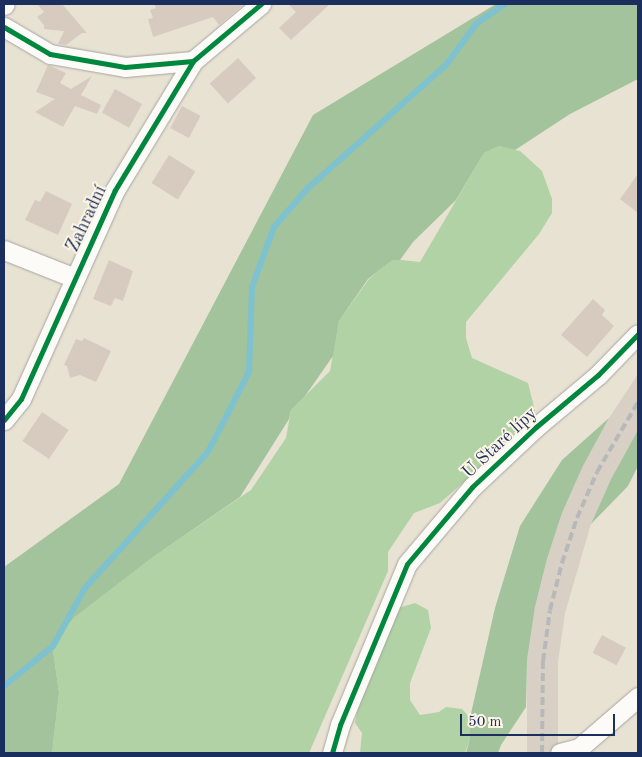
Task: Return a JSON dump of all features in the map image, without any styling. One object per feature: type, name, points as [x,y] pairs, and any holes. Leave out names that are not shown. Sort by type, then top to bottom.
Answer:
[{"type":"street","name":"Zahradní","points":[[4,420],[21,399],[115,190],[193,61],[260,4]]},
{"type":"street","points":[[4,27],[50,54],[125,67],[193,61]]},
{"type":"street","points":[[4,250],[75,278]]},
{"type":"street","name":"U Staré lípy","points":[[332,753],[340,725],[407,564],[472,487],[536,427],[598,375],[638,334]]},
{"type":"street","points":[[560,753],[580,748],[638,696]]},
{"type":"shaded area","points":[[638,374],[638,430],[611,479],[591,524],[565,613],[558,662],[558,753],[527,753],[527,660],[535,607],[547,559],[562,513],[583,466],[609,418]]},
{"type":"green space","points":[[496,4],[638,4],[638,79],[570,114],[515,150],[499,146],[484,153],[456,200],[413,242],[400,260],[392,260],[368,279],[339,321],[333,356],[305,396],[291,410],[289,419],[240,497],[153,557],[75,617],[52,643],[59,693],[52,753],[4,753],[4,567],[119,484],[313,115]]},
{"type":"green space","points":[[499,146],[520,151],[542,171],[552,199],[552,213],[539,234],[466,322],[466,338],[472,358],[528,383],[535,411],[483,465],[440,503],[414,513],[388,552],[388,571],[309,753],[52,753],[59,693],[52,643],[75,617],[153,557],[251,490],[286,438],[291,410],[330,371],[339,321],[369,279],[392,259],[420,262],[484,153]]},
{"type":"green space","points":[[609,418],[583,466],[562,513],[547,559],[535,607],[527,660],[526,707],[501,745],[498,753],[466,753],[470,739],[470,718],[495,608],[520,526],[562,460]]},
{"type":"green space","points":[[638,430],[638,466],[628,486],[591,524],[611,479]]},
{"type":"green space","points":[[415,603],[428,610],[431,628],[410,683],[410,700],[420,715],[439,712],[446,707],[462,709],[470,718],[470,739],[465,753],[360,753],[362,733],[355,723],[362,687],[395,609]]},
{"type":"building","points":[[37,4],[62,4],[87,33],[82,33],[66,45],[58,44],[64,31],[44,29],[44,25],[37,17],[44,12]]},
{"type":"building","points":[[154,4],[244,4],[219,25],[213,17],[153,37],[148,19],[153,18],[150,10],[156,8]]},
{"type":"building","points":[[288,4],[330,4],[291,40],[279,28],[296,12]]},
{"type":"building","points":[[238,58],[256,78],[228,103],[210,83]]},
{"type":"building","points":[[48,65],[66,73],[60,83],[71,89],[92,76],[81,95],[101,105],[97,114],[75,106],[63,127],[35,112],[55,99],[36,92]]},
{"type":"building","points":[[115,89],[142,104],[129,128],[102,113]]},
{"type":"building","points":[[182,106],[201,116],[189,138],[170,128]]},
{"type":"building","points":[[169,155],[195,171],[178,199],[152,183]]},
{"type":"building","points":[[638,174],[638,213],[620,199]]},
{"type":"building","points":[[46,191],[72,204],[58,235],[25,220],[35,200],[40,202]]},
{"type":"building","points":[[109,260],[133,271],[123,301],[115,298],[111,306],[93,299]]},
{"type":"building","points":[[593,299],[605,310],[602,315],[614,326],[587,357],[561,335]]},
{"type":"building","points":[[84,338],[111,351],[96,382],[80,375],[70,378],[67,366],[64,365],[76,339],[82,341]]},
{"type":"building","points":[[42,412],[69,430],[49,459],[22,441]]},
{"type":"building","points":[[602,635],[626,648],[616,665],[593,653]]},
{"type":"waterway","points":[[4,686],[53,646],[85,588],[208,452],[249,372],[252,287],[274,227],[306,190],[446,65],[477,23],[505,4]]},
{"type":"railway","points":[[542,753],[543,661],[550,610],[562,563],[577,518],[597,472],[638,402]]},
{"type":"cycle path","points":[[4,420],[21,399],[115,190],[193,61],[261,4]]},
{"type":"cycle path","points":[[4,27],[50,54],[125,67],[193,61]]},
{"type":"cycle path","points":[[332,753],[340,725],[407,564],[472,487],[536,427],[598,375],[638,334]]}]
